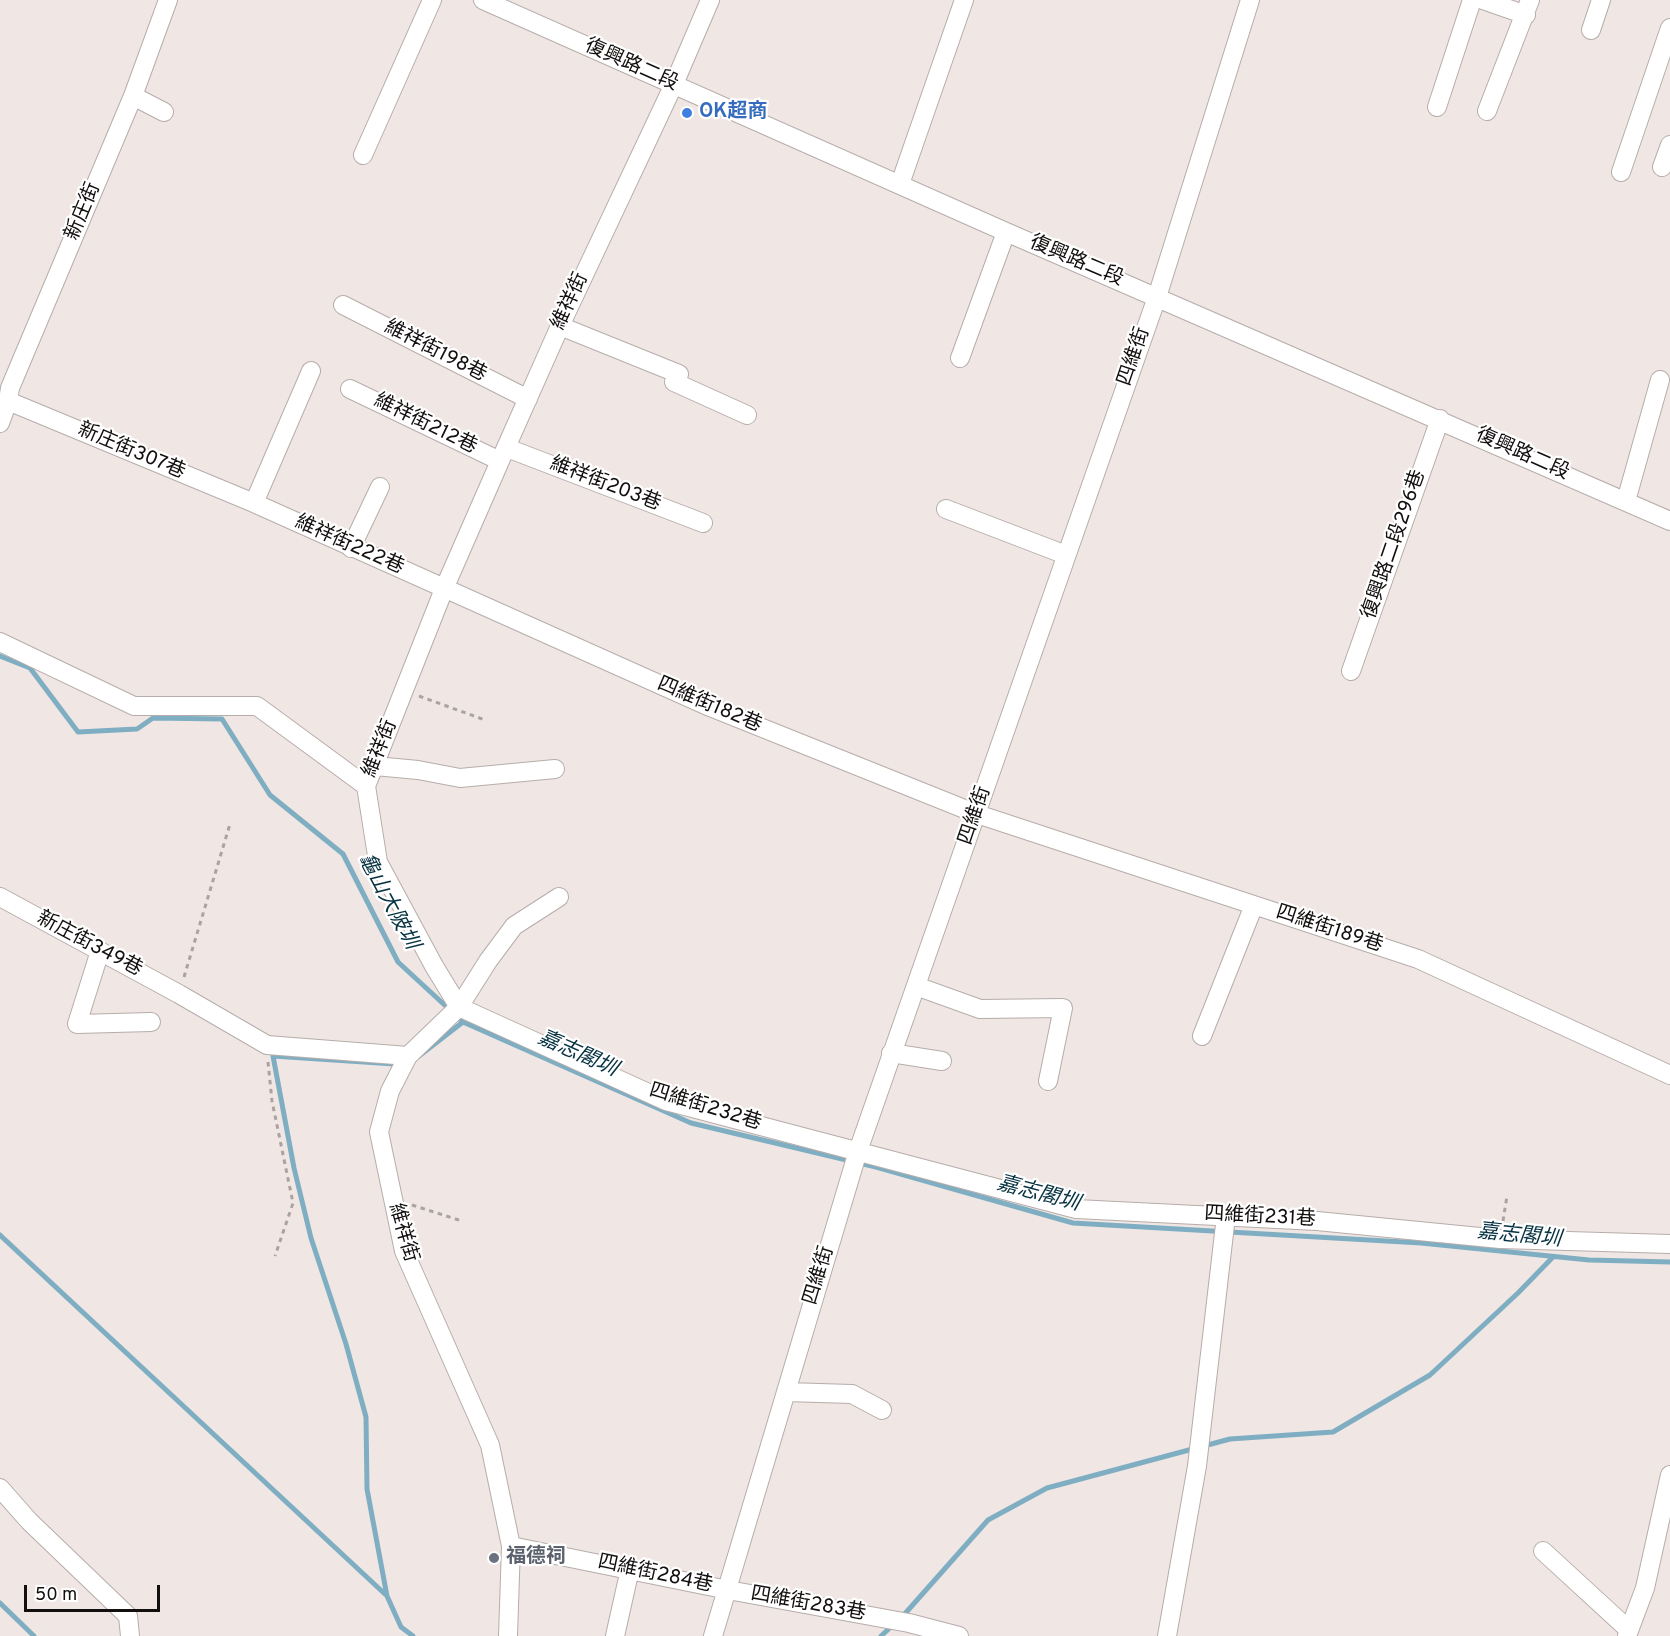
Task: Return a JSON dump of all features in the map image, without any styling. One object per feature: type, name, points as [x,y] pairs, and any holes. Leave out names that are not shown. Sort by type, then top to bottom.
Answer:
[{"type":"street","name":"新庄街","points":[[0,423],[6,391],[133,96],[168,0]]},
{"type":"street","points":[[363,155],[432,0]]},
{"type":"street","name":"復興路二段","points":[[483,0],[1006,232],[1670,521]]},
{"type":"street","name":"維祥街","points":[[508,1636],[511,1546],[490,1445],[404,1251],[379,1132],[390,1090],[408,1056],[459,1007],[434,966],[378,862],[366,786],[444,589],[503,454],[560,326],[674,84],[710,0]]},
{"type":"street","points":[[900,184],[964,0]]},
{"type":"street","name":"四維街","points":[[713,1636],[858,1150],[1157,297],[1250,0]]},
{"type":"street","points":[[1437,107],[1472,0]]},
{"type":"street","points":[[1483,0],[1528,7],[1488,111]]},
{"type":"street","points":[[1591,30],[1601,0]]},
{"type":"street","points":[[1621,172],[1670,28]]},
{"type":"street","points":[[133,96],[164,112]]},
{"type":"street","points":[[1662,168],[1670,145]]},
{"type":"street","points":[[960,358],[1006,232]]},
{"type":"street","name":"維祥街198巷","points":[[343,305],[528,399]]},
{"type":"street","points":[[560,326],[679,374],[674,382],[747,415]]},
{"type":"street","points":[[254,503],[311,371]]},
{"type":"street","points":[[1626,501],[1660,380]]},
{"type":"street","name":"維祥街212巷","points":[[351,389],[503,454]]},
{"type":"street","name":"新庄街307巷","points":[[6,391],[254,503]]},
{"type":"street","name":"復興路二段296巷","points":[[1351,671],[1440,419]]},
{"type":"street","name":"維祥街203巷","points":[[503,454],[702,523]]},
{"type":"street","points":[[351,548],[380,487]]},
{"type":"street","name":"維祥街222巷","points":[[254,503],[444,589]]},
{"type":"street","points":[[946,508],[1066,555]]},
{"type":"street","name":"四維街182巷","points":[[444,589],[710,707],[977,814]]},
{"type":"street","points":[[0,642],[134,706],[257,706],[366,786]]},
{"type":"street","points":[[375,766],[418,770],[460,778],[555,769]]},
{"type":"street","name":"四維街189巷","points":[[977,814],[1418,959],[1670,1075]]},
{"type":"street","name":"新庄街349巷","points":[[0,897],[179,994],[267,1045]]},
{"type":"street","points":[[459,1007],[514,926],[559,897]]},
{"type":"street","points":[[1202,1036],[1254,905]]},
{"type":"street","points":[[100,951],[77,1024],[151,1022]]},
{"type":"street","points":[[916,986],[980,1009],[1063,1008],[1048,1081]]},
{"type":"street","name":"四維街232巷","points":[[459,1007],[666,1101],[858,1150]]},
{"type":"street","points":[[267,1045],[408,1056]]},
{"type":"street","points":[[891,1053],[942,1061]]},
{"type":"street","name":"四維街231巷","points":[[858,1150],[1076,1209],[1317,1221],[1500,1239],[1670,1244]]},
{"type":"street","points":[[1167,1636],[1197,1466],[1226,1216]]},
{"type":"street","points":[[786,1392],[852,1394],[882,1410]]},
{"type":"street","points":[[1543,1551],[1628,1633],[1645,1588],[1670,1475]]},
{"type":"street","points":[[0,1488],[29,1521],[128,1616],[130,1636]]},
{"type":"street","name":"四維街284巷","points":[[511,1546],[728,1590]]},
{"type":"street","points":[[615,1636],[630,1569]]},
{"type":"street","name":"四維街283巷","points":[[728,1590],[909,1623],[958,1636]]},
{"type":"path","points":[[405,691],[486,720]]},
{"type":"path","points":[[179,994],[230,824]]},
{"type":"path","points":[[267,1045],[272,1101],[293,1203],[275,1256]]},
{"type":"path","points":[[1500,1239],[1507,1196]]},
{"type":"path","points":[[392,1199],[462,1221]]},
{"type":"waterway","name":"嘉志閣圳","points":[[0,656],[30,668],[78,732],[137,729],[153,718],[222,719],[270,795],[343,854],[398,962],[463,1022],[691,1123],[876,1167],[1073,1223],[1421,1243],[1589,1260],[1670,1262]]},
{"type":"waterway","points":[[419,1056],[463,1022]]},
{"type":"waterway","points":[[399,1063],[273,1056],[294,1168],[311,1238],[346,1344],[366,1417],[367,1489],[387,1596],[401,1627],[413,1636]]},
{"type":"waterway","points":[[0,1235],[386,1595]]},
{"type":"waterway","points":[[902,1617],[988,1520],[1047,1488],[1230,1439],[1333,1432],[1430,1375],[1553,1257]]},
{"type":"waterway","points":[[0,1603],[34,1636]]},
{"type":"waterway","points":[[881,1636],[893,1625]]},
{"type":"place","name":"OK超商","points":[[687,113]]},
{"type":"place","name":"福德祠","points":[[494,1558]]},
{"type":"water label","name":"龜山大陂圳","points":[[387,902]]}]
